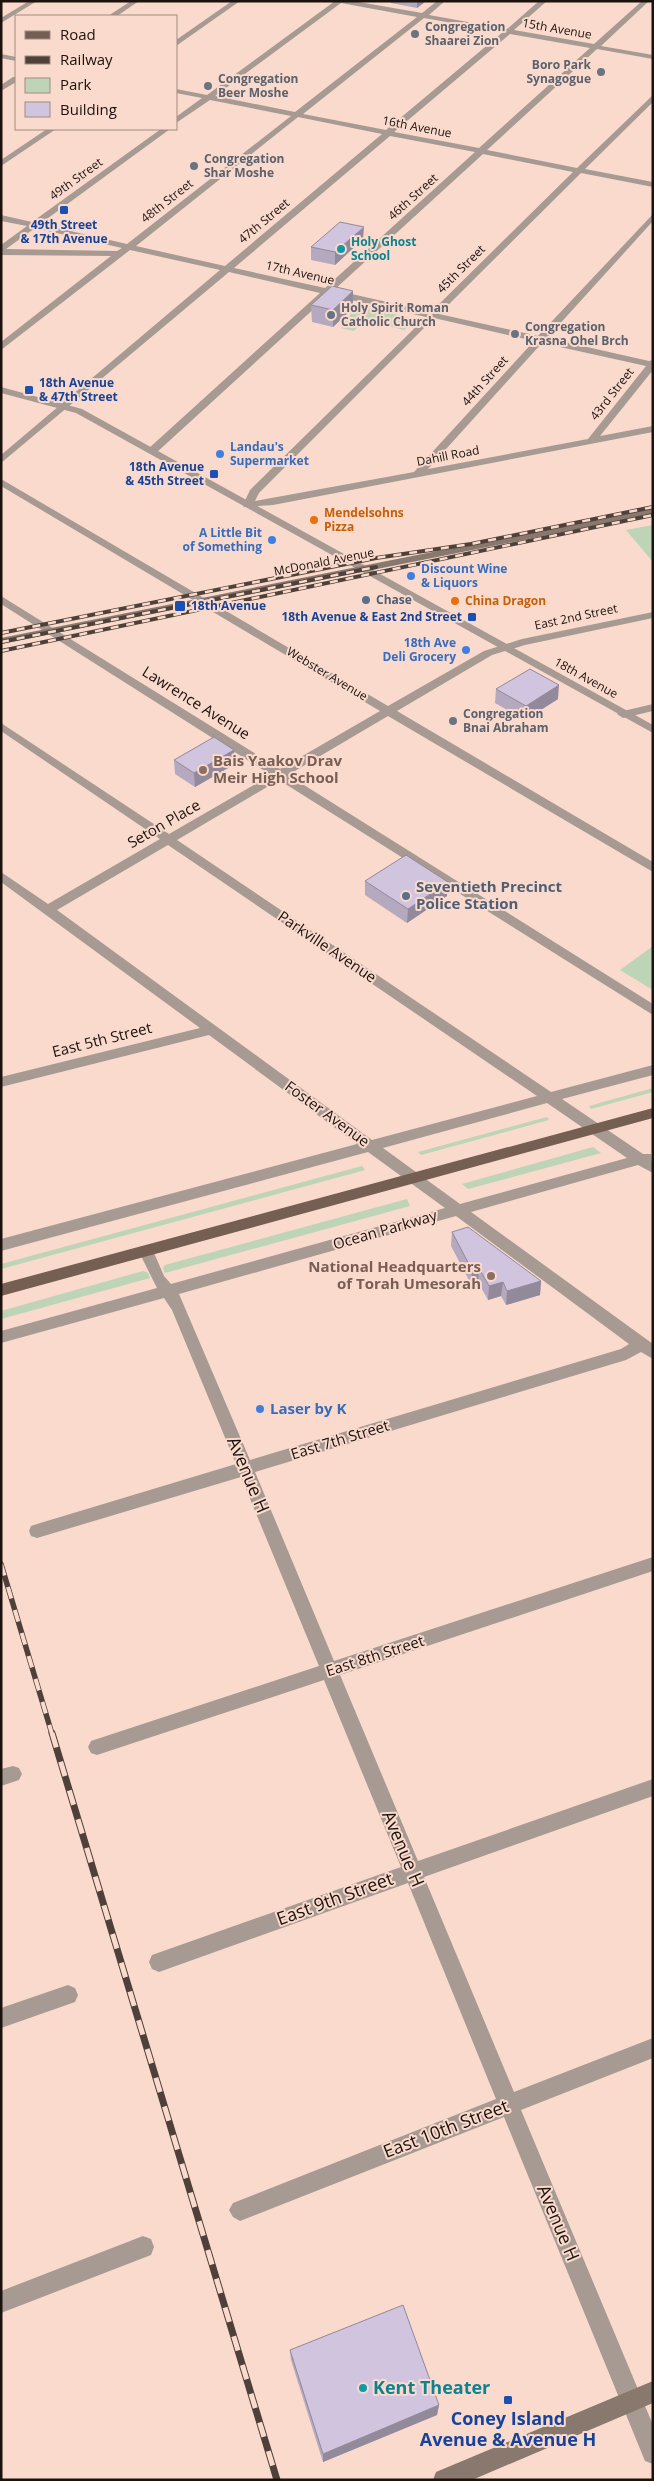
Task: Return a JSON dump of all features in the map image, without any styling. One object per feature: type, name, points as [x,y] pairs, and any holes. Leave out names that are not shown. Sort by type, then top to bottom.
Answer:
[{"type":"main road","name":"McDonald Avenue","points":[[1,641],[653,511]]},
{"type":"main road","points":[[1,1290],[653,1112]]},
{"type":"main road","points":[[444,2480],[653,2392]]},
{"type":"street","points":[[1,21],[34,1]]},
{"type":"street","points":[[114,15],[136,1]]},
{"type":"street","points":[[178,43],[238,1]]},
{"type":"street","points":[[178,120],[340,1]]},
{"type":"street","name":"15th Avenue","points":[[340,1],[653,57]]},
{"type":"street","name":"48th Street","points":[[1,347],[442,1]]},
{"type":"street","name":"47th Street","points":[[1,460],[544,1]]},
{"type":"street","name":"46th Street","points":[[152,451],[646,1]]},
{"type":"street","points":[[1,56],[15,59]]},
{"type":"street","points":[[1,89],[15,80]]},
{"type":"street","name":"16th Avenue","points":[[178,91],[653,185]]},
{"type":"street","name":"45th Street","points":[[248,505],[254,492],[653,96]]},
{"type":"street","points":[[1,164],[51,130]]},
{"type":"street","name":"49th Street","points":[[1,251],[165,130]]},
{"type":"street","name":"44th Street","points":[[417,475],[653,216]]},
{"type":"street","name":"17th Avenue","points":[[1,218],[652,364]]},
{"type":"street","points":[[1,251],[120,254]]},
{"type":"street","name":"43rd Street","points":[[591,441],[652,364]]},
{"type":"street","name":"18th Avenue","points":[[1,390],[80,411],[653,730]]},
{"type":"street","name":"Dahill Road","points":[[248,505],[417,475],[653,429]]},
{"type":"street","name":"Webster Avenue","points":[[1,482],[653,868]]},
{"type":"street","name":"Lawrence Avenue","points":[[1,599],[653,1010]]},
{"type":"street","name":"East 2nd Street","points":[[505,648],[653,615]]},
{"type":"street","name":"Seton Place","points":[[48,910],[488,653],[505,648]]},
{"type":"street","points":[[623,714],[653,707]]},
{"type":"street","name":"Parkville Avenue","points":[[1,726],[550,1098],[649,1161]]},
{"type":"street","name":"Foster Avenue","points":[[1,876],[647,1348]]},
{"type":"street","name":"East 5th Street","points":[[1,1082],[211,1030]]},
{"type":"street","points":[[1,1245],[653,1070]]},
{"type":"street","name":"Ocean Parkway","points":[[1,1337],[458,1210],[649,1161]]},
{"type":"street","name":"Avenue H","points":[[146,1250],[158,1279],[176,1301],[653,2453]]},
{"type":"street","name":"East 7th Street","points":[[37,1531],[647,1348]]},
{"type":"street","name":"East 8th Street","points":[[97,1747],[653,1564]]},
{"type":"street","name":"East 9th Street","points":[[159,1962],[653,1787]]},
{"type":"street","points":[[1,2018],[68,1995]]},
{"type":"street","name":"East 10th Street","points":[[240,2210],[653,2048]]},
{"type":"street","points":[[1,2302],[143,2247]]},
{"type":"green space","points":[[359,306],[416,319],[404,330],[376,323],[373,326],[362,323],[354,331],[341,328],[345,324],[342,323]]},
{"type":"green space","points":[[653,525],[653,562],[626,530]]},
{"type":"green space","points":[[653,946],[653,990],[620,970]]},
{"type":"green space","points":[[653,1088],[653,1092],[591,1109],[589,1106]]},
{"type":"green space","points":[[547,1117],[549,1120],[421,1155],[418,1152]]},
{"type":"green space","points":[[593,1147],[601,1153],[468,1189],[462,1184]]},
{"type":"green space","points":[[362,1166],[365,1170],[1,1269],[1,1264]]},
{"type":"green space","points":[[407,1199],[410,1206],[165,1273],[163,1268],[165,1265]]},
{"type":"green space","points":[[143,1271],[148,1273],[150,1278],[1,1319],[1,1311]]},
{"type":"building","points":[[340,222],[364,227],[335,252],[311,247]]},
{"type":"building","points":[[332,286],[353,291],[333,310],[311,305]]},
{"type":"building","points":[[530,669],[559,685],[526,706],[496,689]]},
{"type":"building","points":[[214,737],[234,750],[194,773],[174,760]]},
{"type":"building","points":[[406,855],[448,882],[408,909],[365,881]]},
{"type":"building","points":[[468,1227],[541,1281],[507,1291],[503,1282],[489,1286],[479,1268],[472,1270],[452,1232]]},
{"type":"building","name":"Kent Theater","points":[[403,2305],[439,2405],[323,2454],[290,2350]]},
{"type":"railway","points":[[1,633],[376,558],[471,544],[653,507]]},
{"type":"railway","points":[[1,651],[653,515]]},
{"type":"railway","points":[[1,642],[376,567]]},
{"type":"railway","points":[[1,1564],[52,1734]]},
{"type":"railway","points":[[52,1733],[277,2480]]},
{"type":"place","name":"Congregation Shaarei Zion","points":[[415,34]]},
{"type":"place","name":"Boro Park Synagogue","points":[[601,72]]},
{"type":"place","name":"Congregation Beer Moshe","points":[[208,86]]},
{"type":"place","name":"Congregation Shar Moshe","points":[[194,166]]},
{"type":"place","name":"49th Street & 17th Avenue","points":[[64,210]]},
{"type":"place","name":"Holy Ghost School","points":[[341,249]]},
{"type":"place","name":"Holy Spirit Roman Catholic Church","points":[[331,315]]},
{"type":"place","name":"Congregation Krasna Ohel Brch","points":[[515,334]]},
{"type":"place","name":"18th Avenue & 47th Street","points":[[29,390]]},
{"type":"place","name":"Landau's Supermarket","points":[[220,454]]},
{"type":"place","name":"18th Avenue & 45th Street","points":[[214,474]]},
{"type":"place","name":"Mendelsohns Pizza","points":[[314,520]]},
{"type":"place","name":"A Little Bit of Something","points":[[272,540]]},
{"type":"place","name":"Discount Wine & Liquors","points":[[411,576]]},
{"type":"place","name":"Chase","points":[[366,600]]},
{"type":"place","name":"China Dragon","points":[[455,601]]},
{"type":"place","name":"18th Avenue","points":[[180,606]]},
{"type":"place","name":"18th Avenue & East 2nd Street","points":[[472,617]]},
{"type":"place","name":"18th Ave Deli Grocery","points":[[466,650]]},
{"type":"place","name":"Congregation Bnai Abraham","points":[[453,721]]},
{"type":"place","name":"Bais Yaakov Drav Meir High School","points":[[203,770]]},
{"type":"place","name":"Seventieth Precinct Police Station","points":[[406,896]]},
{"type":"place","name":"National Headquarters of Torah Umesorah","points":[[491,1276]]},
{"type":"place","name":"Laser by K","points":[[260,1409]]},
{"type":"place","name":"Kent Theater","points":[[363,2388]]},
{"type":"place","name":"Coney Island Avenue & Avenue H","points":[[508,2400]]}]
